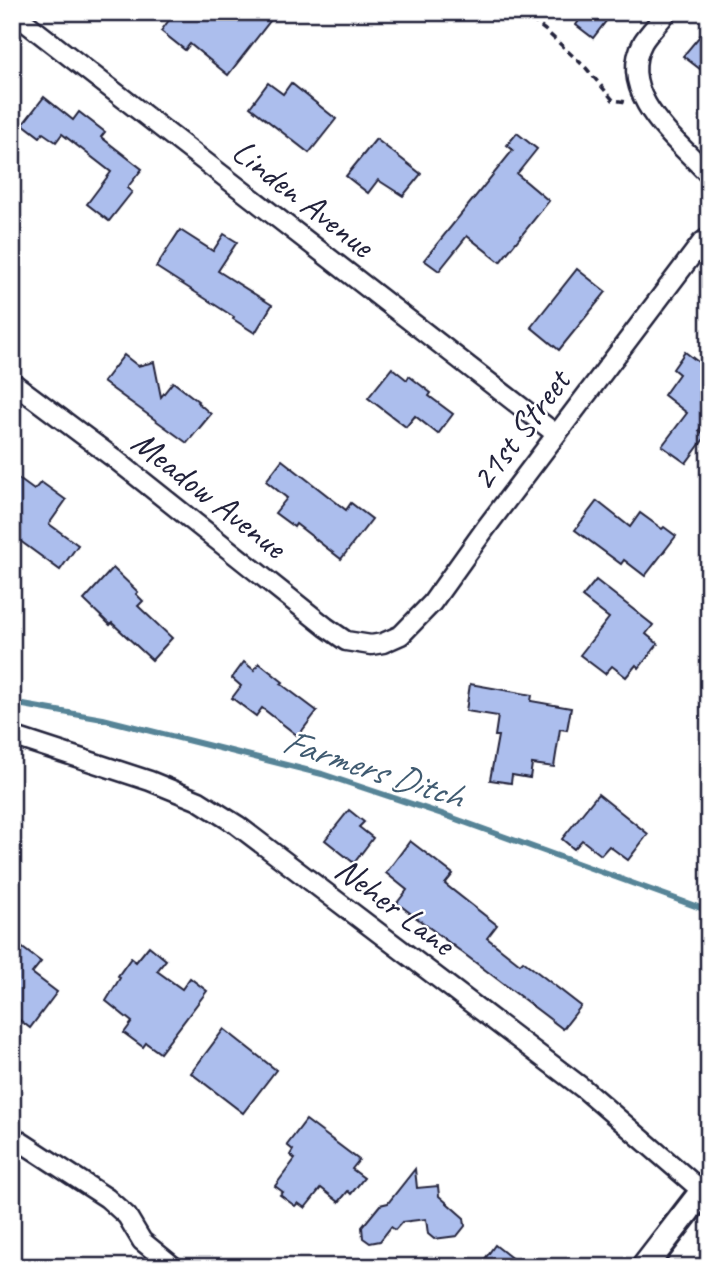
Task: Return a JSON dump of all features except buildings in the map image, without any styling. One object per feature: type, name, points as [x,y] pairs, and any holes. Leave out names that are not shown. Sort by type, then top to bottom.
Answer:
[{"type":"street","name":"Linden Avenue","points":[[12,12],[556,434]]},
{"type":"street","points":[[667,12],[643,42],[636,61],[637,87],[645,106],[709,175]]},
{"type":"street","name":"21st Street","points":[[371,645],[401,635],[432,603],[556,434],[702,242],[709,237]]},
{"type":"street","name":"Meadow Avenue","points":[[12,382],[115,459],[326,627],[346,641],[371,645]]},
{"type":"street","name":"Neher Lane","points":[[12,736],[150,781],[199,801],[237,825],[584,1089],[706,1187]]},
{"type":"street","points":[[12,1136],[107,1198],[127,1216],[142,1241],[174,1267]]},
{"type":"street","points":[[644,1267],[706,1187]]},
{"type":"path","points":[[522,12],[586,68],[613,100],[645,106]]},
{"type":"waterway","name":"Farmers Ditch","points":[[12,703],[103,719],[322,774],[442,814],[709,911]]}]
